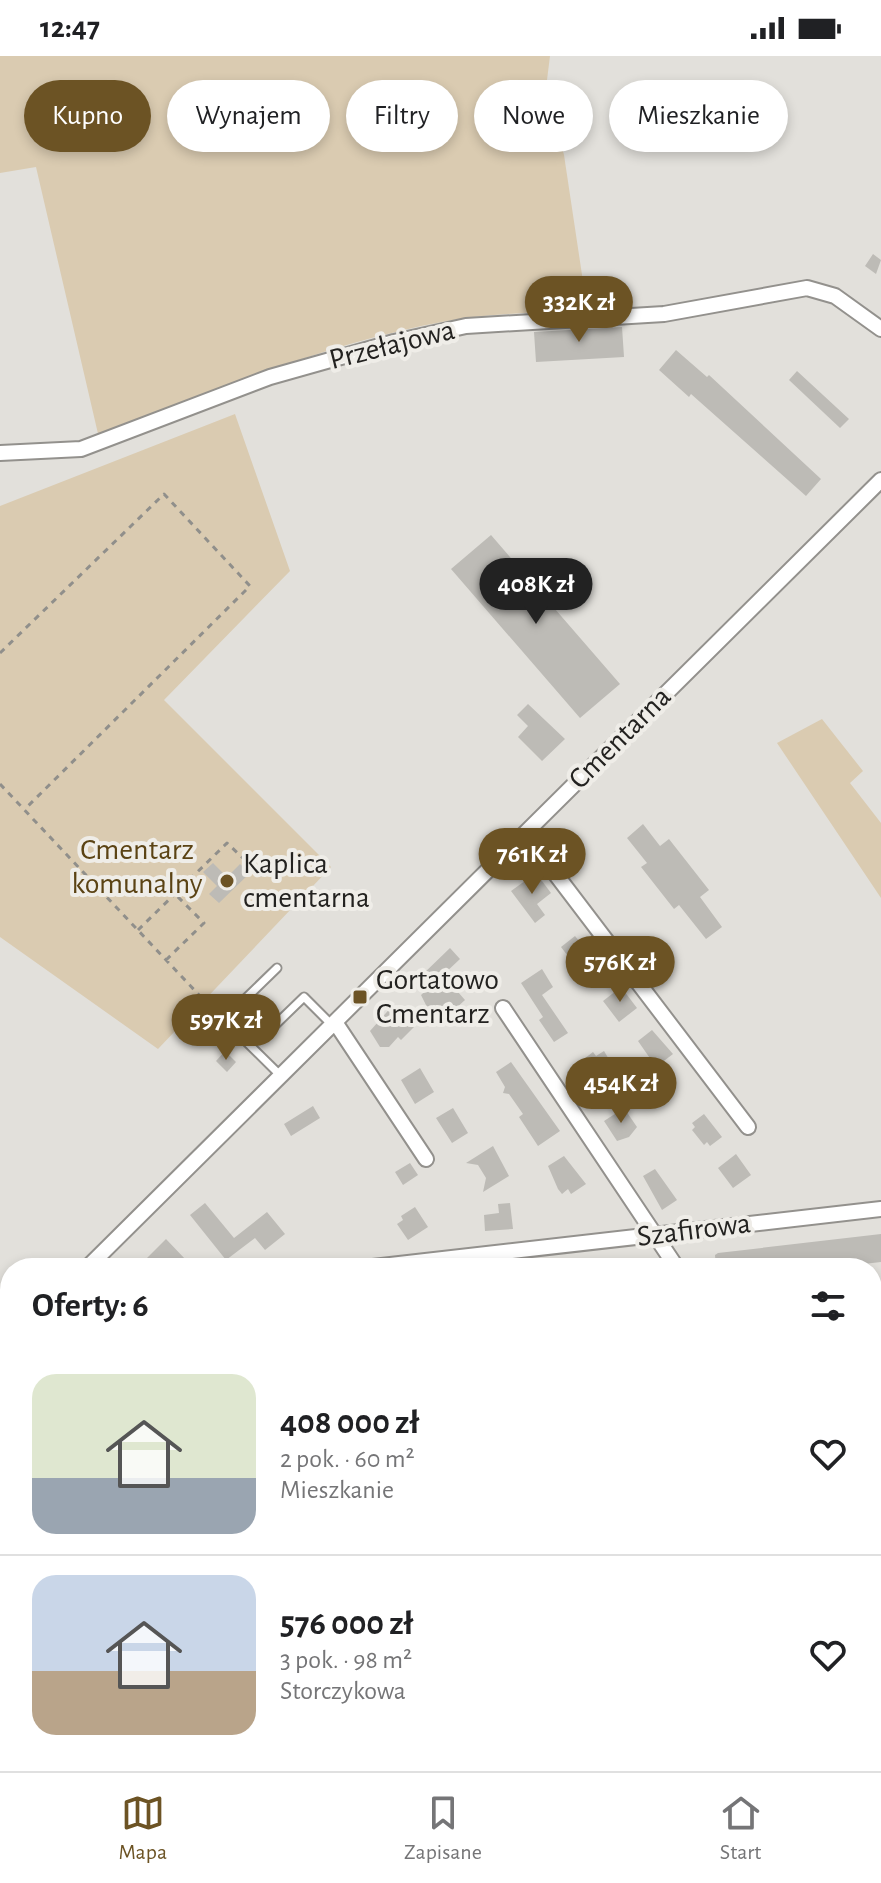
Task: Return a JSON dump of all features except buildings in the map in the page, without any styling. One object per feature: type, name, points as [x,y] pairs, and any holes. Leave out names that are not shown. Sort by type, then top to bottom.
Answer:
[{"type":"street","name":"Przełajowa","points":[[0,453],[81,449],[270,377],[394,342],[466,326],[664,314],[807,288],[835,296],[881,329]]},
{"type":"street","name":"Cmentarna","points":[[97,1258],[881,480]]},
{"type":"street","points":[[519,839],[551,868],[748,1127]]},
{"type":"street","points":[[503,1008],[670,1258]]},
{"type":"street","points":[[333,1023],[426,1159]]},
{"type":"street","name":"Szafirowa","points":[[452,1258],[881,1209]]},
{"type":"lane","points":[[277,968],[245,999],[273,1027],[304,997],[333,1023]]},
{"type":"lane","points":[[208,1004],[281,1076]]},
{"type":"path","points":[[0,653],[164,494],[250,586],[25,809]]},
{"type":"path","points":[[0,784],[208,1004]]},
{"type":"path","points":[[138,930],[227,843],[262,876]]},
{"type":"path","points":[[166,960],[204,923],[175,894]]},
{"type":"green space","points":[[0,56],[550,56],[547,80],[474,80],[474,152],[563,152],[587,308],[464,318],[402,330],[270,370],[99,438],[36,167],[0,173]]},
{"type":"green space","name":"Cmentarz komunalny","points":[[235,414],[290,571],[164,700],[331,867],[158,1049],[0,937],[0,506]]},
{"type":"green space","points":[[822,719],[863,771],[850,783],[881,823],[881,898],[777,743]]},
{"type":"place","name":"Kaplica cmentarna","points":[[227,881]]},
{"type":"place","name":"Gortatowo Cmentarz","points":[[360,997]]}]
